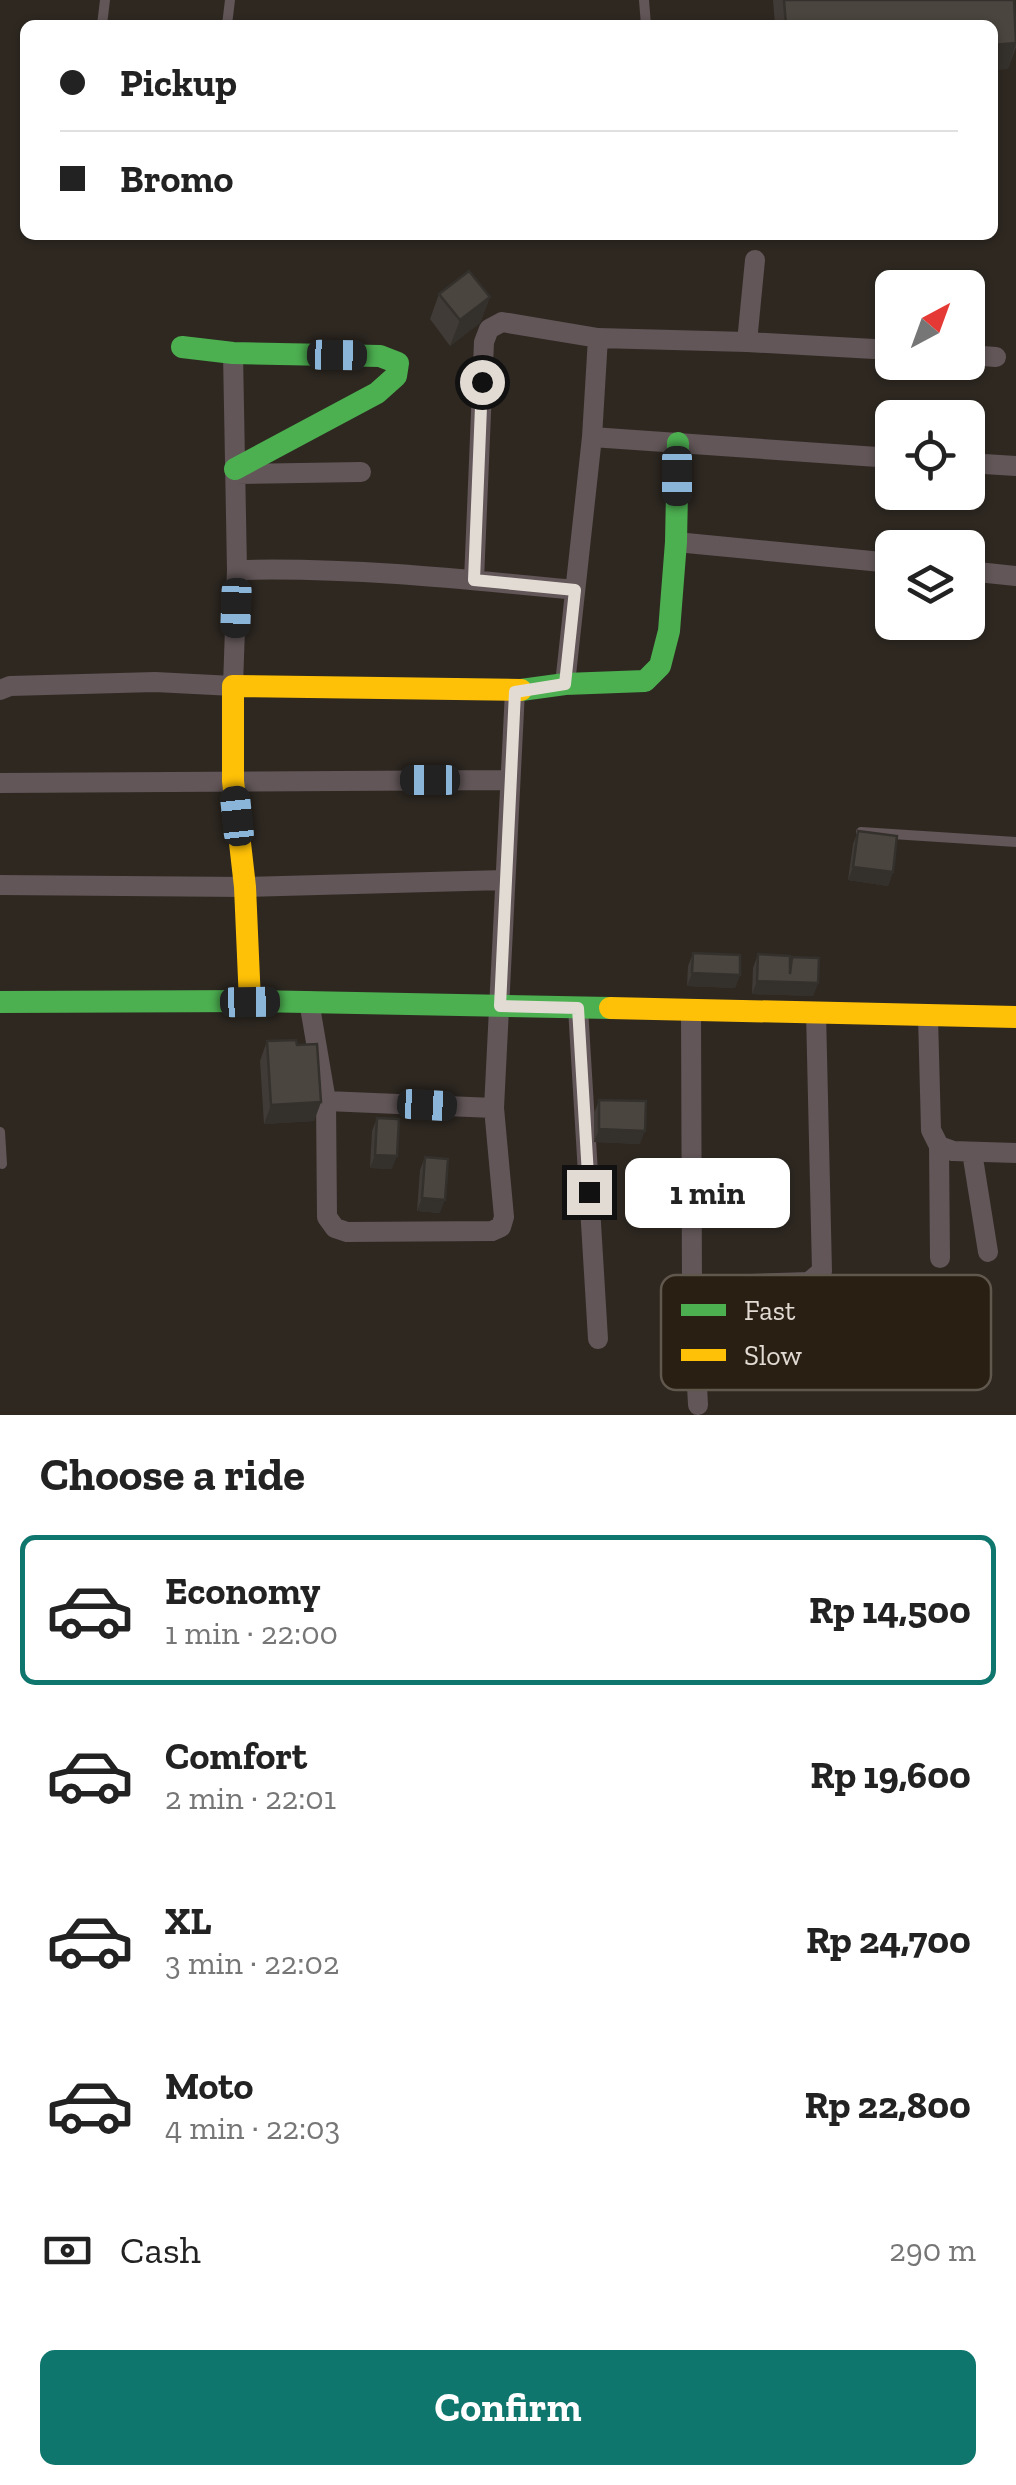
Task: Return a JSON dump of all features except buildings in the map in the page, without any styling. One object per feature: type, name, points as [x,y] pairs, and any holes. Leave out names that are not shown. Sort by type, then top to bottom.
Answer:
[{"type":"street","points":[[746,342],[755,260]]},
{"type":"street","points":[[474,580],[484,342],[489,329],[502,322],[598,338],[875,349]]},
{"type":"street","points":[[565,684],[592,437],[598,338]]},
{"type":"street","points":[[182,347],[233,354],[380,356],[393,359],[398,368],[396,376],[377,393],[235,471]]},
{"type":"street","points":[[233,354],[237,570],[233,781],[245,887],[250,1002]]},
{"type":"street","points":[[985,356],[996,356]]},
{"type":"street","points":[[592,437],[875,457]]},
{"type":"street","points":[[0,690],[10,686],[155,682],[515,692],[565,684],[646,681],[660,666],[668,631],[676,542],[678,443]]},
{"type":"street","points":[[985,464],[1016,466]]},
{"type":"street","points":[[235,471],[361,472]]},
{"type":"street","points":[[676,542],[875,562]]},
{"type":"street","points":[[237,570],[294,568],[575,590]]},
{"type":"street","points":[[985,573],[1016,576]]},
{"type":"street","points":[[309,1001],[326,1100],[327,1217],[336,1228],[347,1232],[492,1231],[500,1227],[504,1216],[494,1108],[515,692]]},
{"type":"street","points":[[0,783],[508,780]]},
{"type":"street","points":[[0,885],[245,887],[504,880]]},
{"type":"street","points":[[0,1002],[309,1001],[1016,1017]]},
{"type":"street","points":[[578,1008],[598,1339]]},
{"type":"street","points":[[691,1012],[692,1275]]},
{"type":"street","points":[[816,1012],[822,1271],[817,1275]]},
{"type":"street","points":[[928,1016],[930,1130],[939,1146],[940,1258]]},
{"type":"street","points":[[326,1100],[494,1108]]},
{"type":"street","points":[[939,1146],[1016,1153]]},
{"type":"street","points":[[972,1152],[988,1252]]},
{"type":"street","points":[[697,1390],[698,1406]]},
{"type":"lane","points":[[861,832],[1016,842]]},
{"type":"lane","points":[[0,1132],[2,1164]]},
{"type":"traffic: fast","points":[[182,347],[233,353],[380,356],[398,363],[396,376],[377,393],[235,469]]},
{"type":"traffic: fast","points":[[521,690],[645,681],[660,666],[669,631],[678,443]]},
{"type":"traffic: fast","points":[[0,1002],[254,1001],[610,1008]]},
{"type":"traffic: slow","points":[[250,1002],[245,887],[233,781],[233,686],[521,690]]},
{"type":"traffic: slow","points":[[610,1008],[1016,1017]]},
{"type":"route","points":[[482,382],[474,580],[575,590],[565,684],[515,692],[500,1006],[578,1008],[589,1192]]}]
